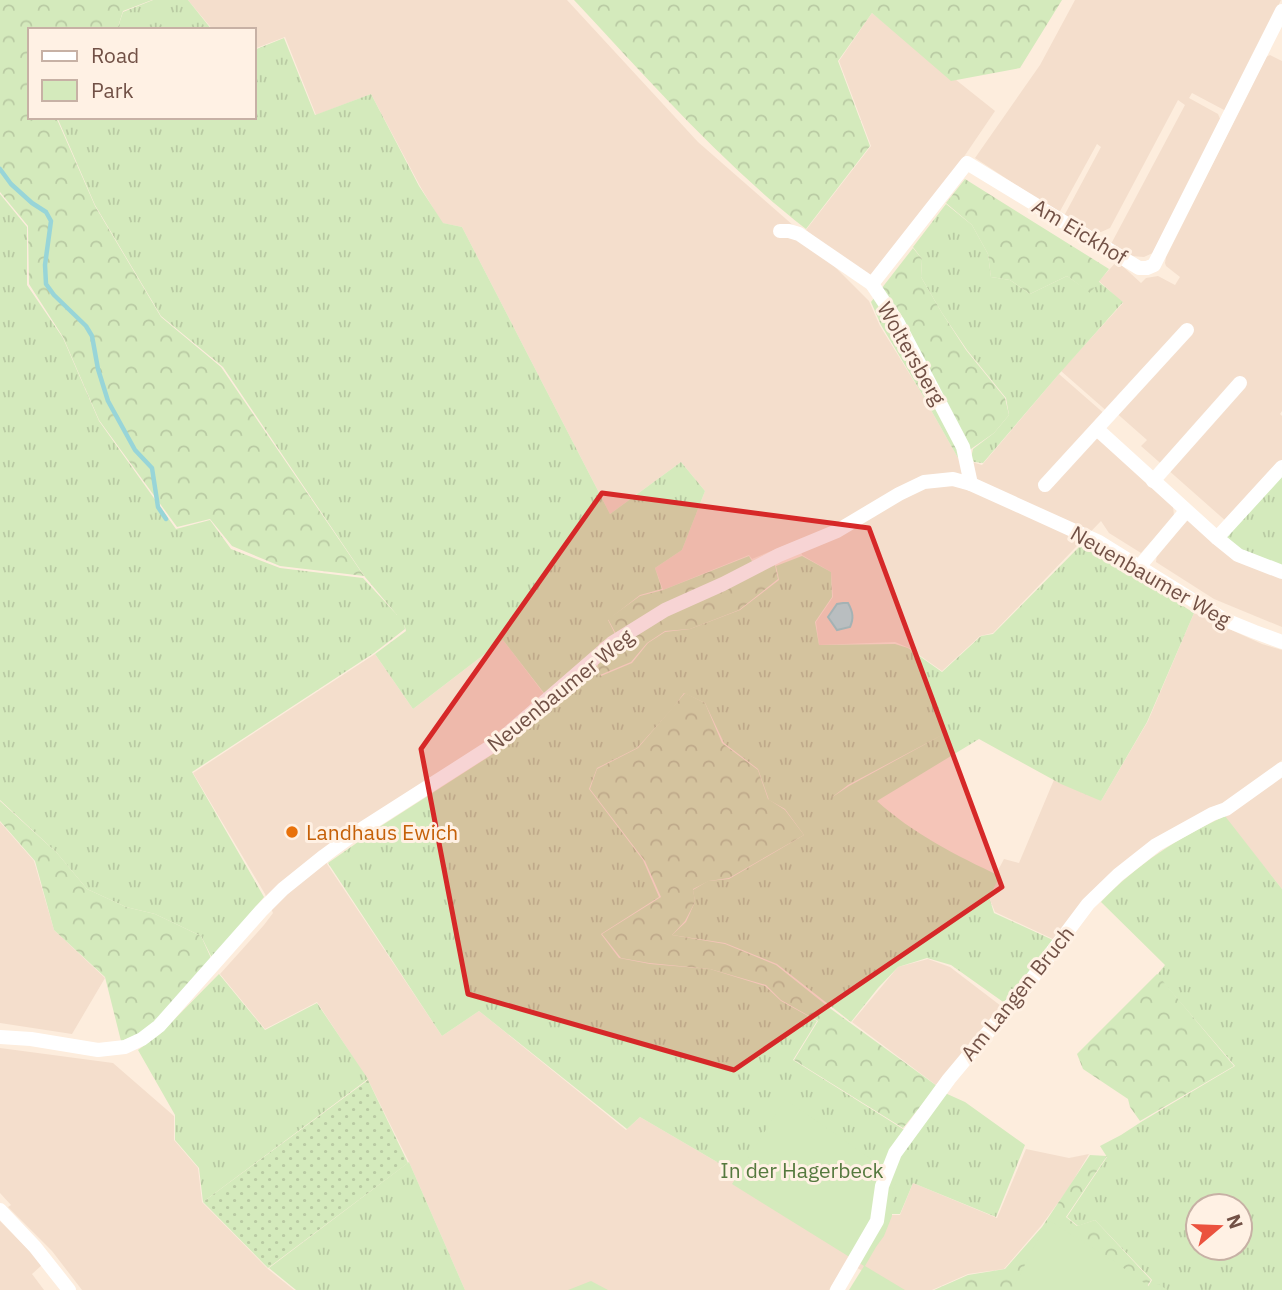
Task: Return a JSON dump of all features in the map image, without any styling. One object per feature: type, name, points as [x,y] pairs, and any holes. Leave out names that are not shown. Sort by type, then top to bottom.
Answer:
[{"type":"street","name":"Am Eickhof","points":[[872,284],[967,163],[1139,268],[1154,265],[1282,11]]},
{"type":"street","name":"Woltersberg","points":[[780,231],[799,234],[872,284],[898,323],[963,447],[971,484]]},
{"type":"street","points":[[1045,485],[1187,330]]},
{"type":"street","points":[[1153,481],[1240,383]]},
{"type":"street","points":[[1097,429],[1238,555],[1282,572]]},
{"type":"street","points":[[1217,538],[1282,467]]},
{"type":"street","name":"Neuenbaumer Weg","points":[[0,1037],[31,1039],[97,1050],[125,1048],[142,1039],[159,1026],[283,889],[351,836],[498,742],[612,643],[665,610],[779,555],[837,531],[924,482],[953,479],[971,484],[1099,542],[1223,619],[1282,642]]},
{"type":"street","points":[[1139,567],[1186,510]]},
{"type":"street","name":"Am Langen Bruch","points":[[837,1290],[877,1221],[882,1186],[895,1153],[949,1079],[1025,988],[1088,904],[1118,875],[1156,845],[1226,808],[1282,769]]},
{"type":"street","points":[[0,1210],[35,1247],[65,1288]]},
{"type":"highlighted area","points":[[602,493],[869,528],[1002,887],[734,1070],[468,994],[421,749]]},
{"type":"shaded area","points":[[188,0],[567,0],[698,142],[794,226],[869,301],[880,326],[958,458],[982,465],[1059,374],[1107,416],[1092,432],[1173,506],[1174,516],[1141,553],[1109,533],[1101,521],[993,633],[980,636],[942,671],[909,648],[895,642],[819,645],[816,622],[833,597],[831,572],[802,555],[798,540],[752,559],[749,555],[663,590],[655,568],[682,550],[705,491],[681,462],[610,514],[462,227],[442,223],[371,94],[316,115],[285,37],[256,48],[256,28],[211,28]]},
{"type":"shaded area","points":[[1075,0],[1281,0],[1226,111],[1192,93],[1189,98],[1218,114],[1221,121],[1155,252],[1144,257],[1131,256],[1111,244],[1185,105],[1178,100],[1110,228],[1101,232],[1092,233],[1064,216],[1101,147],[1097,144],[1059,213],[975,158],[1040,65]]},
{"type":"shaded area","points":[[872,13],[995,111],[959,164],[869,279],[806,230],[871,146],[839,61]]},
{"type":"shaded area","points":[[1270,55],[1282,61],[1282,460],[1227,522],[1141,446],[1147,440],[1113,410],[1109,413],[1061,371],[1123,303],[1099,281],[1117,261],[1141,283],[1146,278],[1158,276],[1175,285],[1180,277],[1166,266],[1166,257],[1266,57]]},
{"type":"shaded area","points":[[1189,519],[1282,565],[1282,627],[1214,599],[1156,562],[1157,553]]},
{"type":"shaded area","points":[[1194,613],[1262,644],[1282,650],[1282,760],[1266,775],[1220,807],[1163,840],[1055,940],[995,912],[989,897],[996,874],[1004,859],[1019,863],[1056,775],[1101,801],[1148,721]]},
{"type":"shaded area","points":[[503,640],[544,694],[500,734],[319,852],[442,1036],[479,1011],[626,1130],[640,1117],[741,1176],[883,1215],[900,1215],[913,1183],[997,1218],[1026,1149],[1069,1158],[1089,1154],[1041,1226],[1004,1269],[968,1274],[932,1290],[901,1290],[855,1267],[843,1268],[829,1290],[465,1290],[409,1162],[368,1080],[317,1002],[265,1029],[220,974],[273,913],[265,894],[193,773],[375,654],[413,709]]},
{"type":"shaded area","points":[[1282,776],[1282,889],[1224,816]]},
{"type":"shaded area","points":[[0,822],[34,861],[54,930],[105,978],[72,1034],[0,1023]]},
{"type":"shaded area","points":[[928,959],[950,967],[1001,1006],[936,1085],[852,1022],[898,967]]},
{"type":"shaded area","points":[[0,1048],[113,1063],[174,1116],[174,1140],[198,1168],[202,1202],[268,1269],[294,1290],[82,1290],[52,1251],[8,1207],[11,1205],[0,1193]]},
{"type":"shaded area","points":[[0,1221],[43,1264],[32,1274],[44,1290],[0,1290]]},
{"type":"green space","points":[[0,0],[152,0],[123,11],[118,28],[28,28],[28,119],[57,119],[95,206],[161,317],[221,367],[364,576],[280,566],[232,546],[210,519],[177,527],[99,420],[63,337],[29,284],[28,226],[0,192]]},
{"type":"green space","points":[[153,0],[188,0],[210,28],[118,28],[123,12]]},
{"type":"green space","points":[[574,0],[1062,0],[1020,68],[951,81],[872,13],[838,61],[870,146],[806,229],[714,148]]},
{"type":"green space","points":[[284,38],[315,115],[371,94],[419,186],[443,223],[462,227],[610,514],[681,462],[705,491],[682,550],[655,568],[662,589],[640,595],[608,620],[615,634],[599,644],[596,663],[601,676],[632,663],[648,643],[665,632],[690,629],[740,610],[779,580],[776,566],[802,556],[831,572],[832,597],[815,622],[819,645],[895,644],[908,648],[942,672],[981,636],[993,634],[1082,544],[1194,613],[1147,722],[1101,801],[1061,784],[979,739],[877,801],[936,843],[1000,876],[989,897],[994,913],[1055,941],[1006,1004],[951,965],[927,958],[898,967],[851,1022],[777,964],[725,943],[672,935],[686,922],[695,902],[693,890],[708,881],[729,879],[804,835],[785,809],[769,800],[758,769],[724,743],[705,703],[684,693],[637,748],[597,768],[589,789],[643,860],[659,897],[601,934],[619,958],[650,964],[710,969],[765,986],[781,1001],[817,1021],[793,1060],[903,1129],[914,1133],[945,1093],[965,1102],[1025,1145],[996,1217],[913,1183],[900,1214],[883,1214],[741,1176],[640,1117],[627,1129],[479,1011],[442,1036],[328,863],[507,745],[553,708],[503,640],[413,709],[375,654],[406,631],[404,623],[405,629],[374,653],[192,772],[264,897],[212,958],[201,936],[155,914],[126,907],[87,889],[57,853],[0,800],[0,194],[27,227],[27,285],[63,338],[99,421],[176,529],[210,520],[231,549],[280,568],[363,578],[397,615],[365,577],[223,367],[161,316],[95,205],[58,119],[256,119],[256,49]],"holes":[[[942,735],[849,786],[831,798],[848,785]]]},
{"type":"green space","points":[[965,179],[1109,269],[1090,293],[1067,276],[1030,294],[1010,280],[991,277],[988,254],[972,225],[946,203]]},
{"type":"green space","points":[[946,204],[972,225],[988,254],[991,277],[1010,280],[1030,294],[1067,276],[1090,292],[1098,281],[1123,302],[983,463],[974,462],[971,458],[973,449],[994,433],[1009,415],[1006,398],[967,350],[942,313],[921,277],[922,259],[913,247]]},
{"type":"green space","points":[[913,248],[922,259],[921,277],[966,350],[1005,398],[1009,415],[994,433],[958,458],[881,325],[871,302]]},
{"type":"green space","points":[[1282,471],[1282,565],[1240,549],[1225,536]]},
{"type":"green space","points":[[749,556],[758,572],[775,565],[778,579],[739,610],[690,629],[665,631],[647,643],[631,662],[600,675],[597,662],[616,634],[608,619],[640,596],[663,590]]},
{"type":"green space","points":[[685,693],[705,703],[722,743],[758,770],[768,799],[785,810],[804,835],[729,878],[709,881],[693,889],[695,902],[685,921],[672,935],[725,944],[776,965],[831,1009],[937,1086],[903,1128],[794,1060],[818,1021],[781,1000],[766,985],[710,969],[621,958],[602,934],[661,897],[645,861],[590,789],[597,769],[638,748]]},
{"type":"green space","points":[[0,801],[57,853],[87,889],[126,907],[155,914],[201,936],[211,958],[157,1022],[139,1034],[121,1041],[105,977],[54,930],[35,861],[0,821]]},
{"type":"green space","points":[[1225,816],[1282,889],[1282,1290],[1146,1290],[1152,1280],[1095,1220],[1078,1226],[1067,1217],[1107,1157],[1100,1146],[1235,1066],[1157,975],[1165,965],[1101,902],[1144,864],[1175,843]]},
{"type":"green space","points":[[219,974],[265,1030],[317,1003],[368,1079],[203,1202],[199,1168],[175,1140],[175,1115],[138,1050],[160,1034]]},
{"type":"green space","points":[[1157,974],[1234,1066],[1140,1121],[1128,1099],[1083,1069],[1077,1054]]},
{"type":"green space","points":[[368,1080],[408,1163],[268,1268],[203,1202]]},
{"type":"green space","name":"In der Hagerbeck","points":[[785,1099],[897,1177],[892,1196],[892,1216],[884,1236],[865,1266],[905,1290],[849,1290],[864,1266],[732,1184]]},
{"type":"green space","points":[[1090,1155],[1107,1156],[1066,1217],[1077,1226],[1095,1220],[1151,1280],[1145,1290],[934,1290],[968,1275],[1005,1269],[1042,1227]]},
{"type":"green space","points":[[409,1162],[465,1290],[296,1290],[269,1268]]},
{"type":"green space","points":[[1048,1220],[1150,1287],[1159,1284],[1167,1290],[1012,1290]]},
{"type":"green space","points":[[591,1281],[608,1290],[568,1290]]},
{"type":"water","points":[[848,603],[852,615],[850,627],[837,630],[828,617],[837,604]]},
{"type":"waterway","points":[[0,169],[11,184],[46,212],[51,221],[45,265],[46,284],[86,326],[92,336],[108,401],[135,450],[152,468],[158,507],[166,519]]},
{"type":"place","name":"Landhaus Ewich","points":[[292,832]]}]
